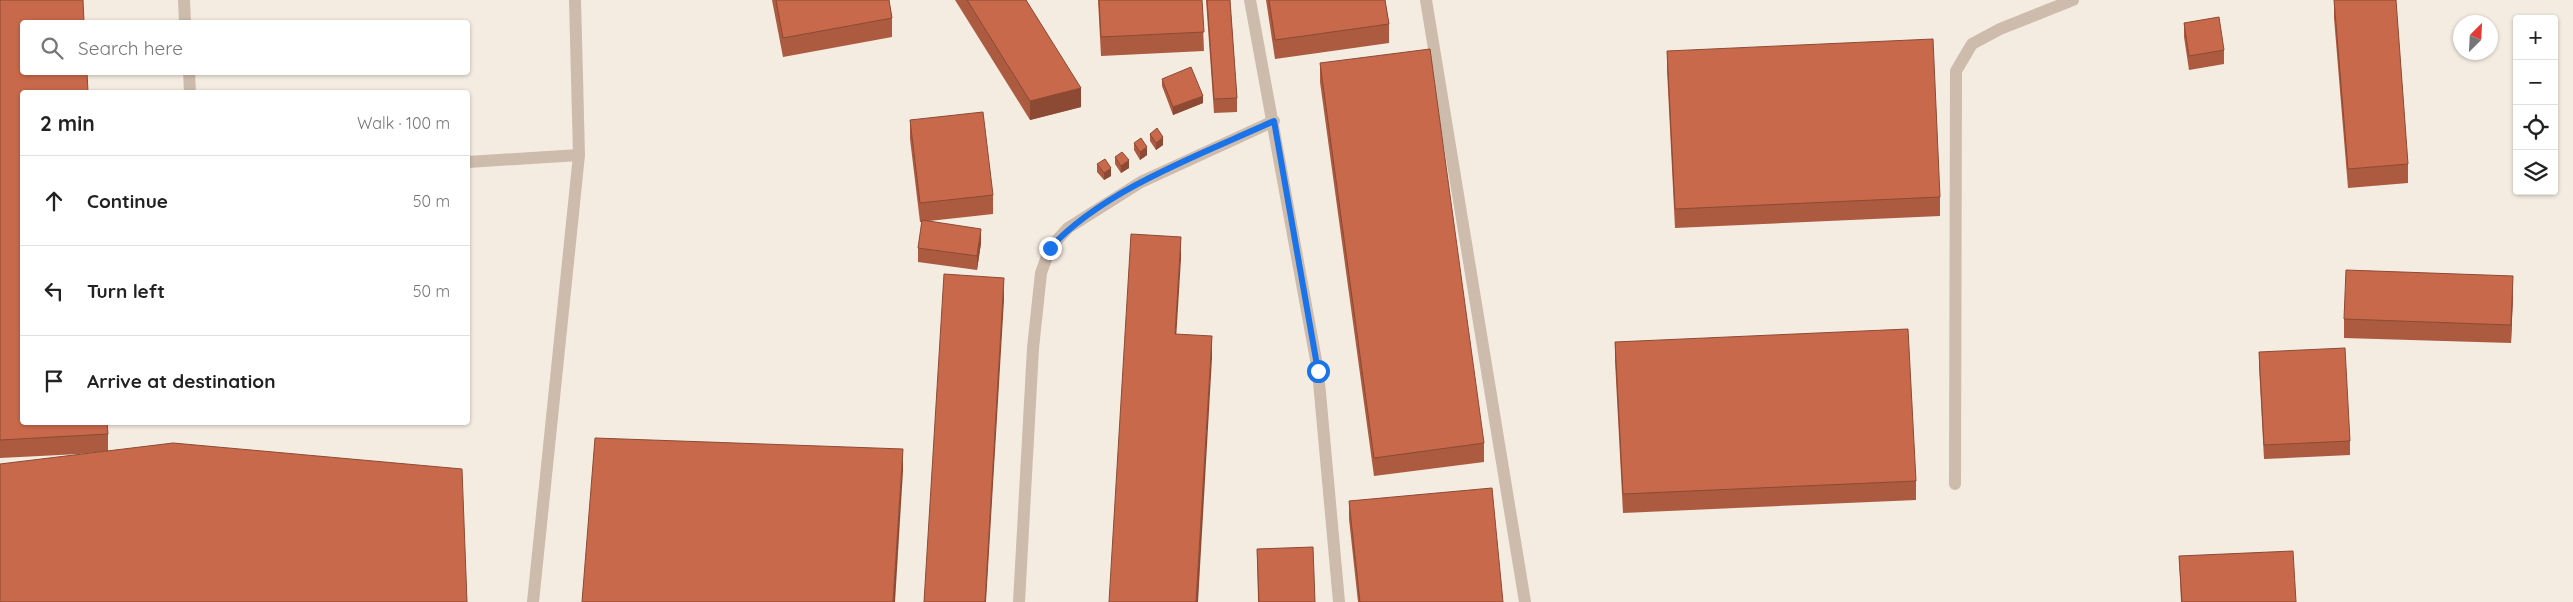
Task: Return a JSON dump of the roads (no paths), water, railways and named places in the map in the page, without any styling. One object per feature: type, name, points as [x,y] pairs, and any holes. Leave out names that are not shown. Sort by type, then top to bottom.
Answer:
[{"type":"lane","points":[[184,0],[186,20]]},
{"type":"lane","points":[[533,602],[579,155],[575,0]]},
{"type":"lane","points":[[1250,0],[1274,121],[1318,371],[1339,602]]},
{"type":"lane","points":[[1426,0],[1525,602]]},
{"type":"lane","points":[[1955,484],[1956,71],[1972,44],[2000,29],[2073,0]]},
{"type":"lane","points":[[189,75],[190,90]]},
{"type":"lane","points":[[1019,602],[1033,348],[1041,273],[1050,248],[1068,228],[1141,182],[1274,121]]},
{"type":"lane","points":[[470,162],[579,155]]}]
